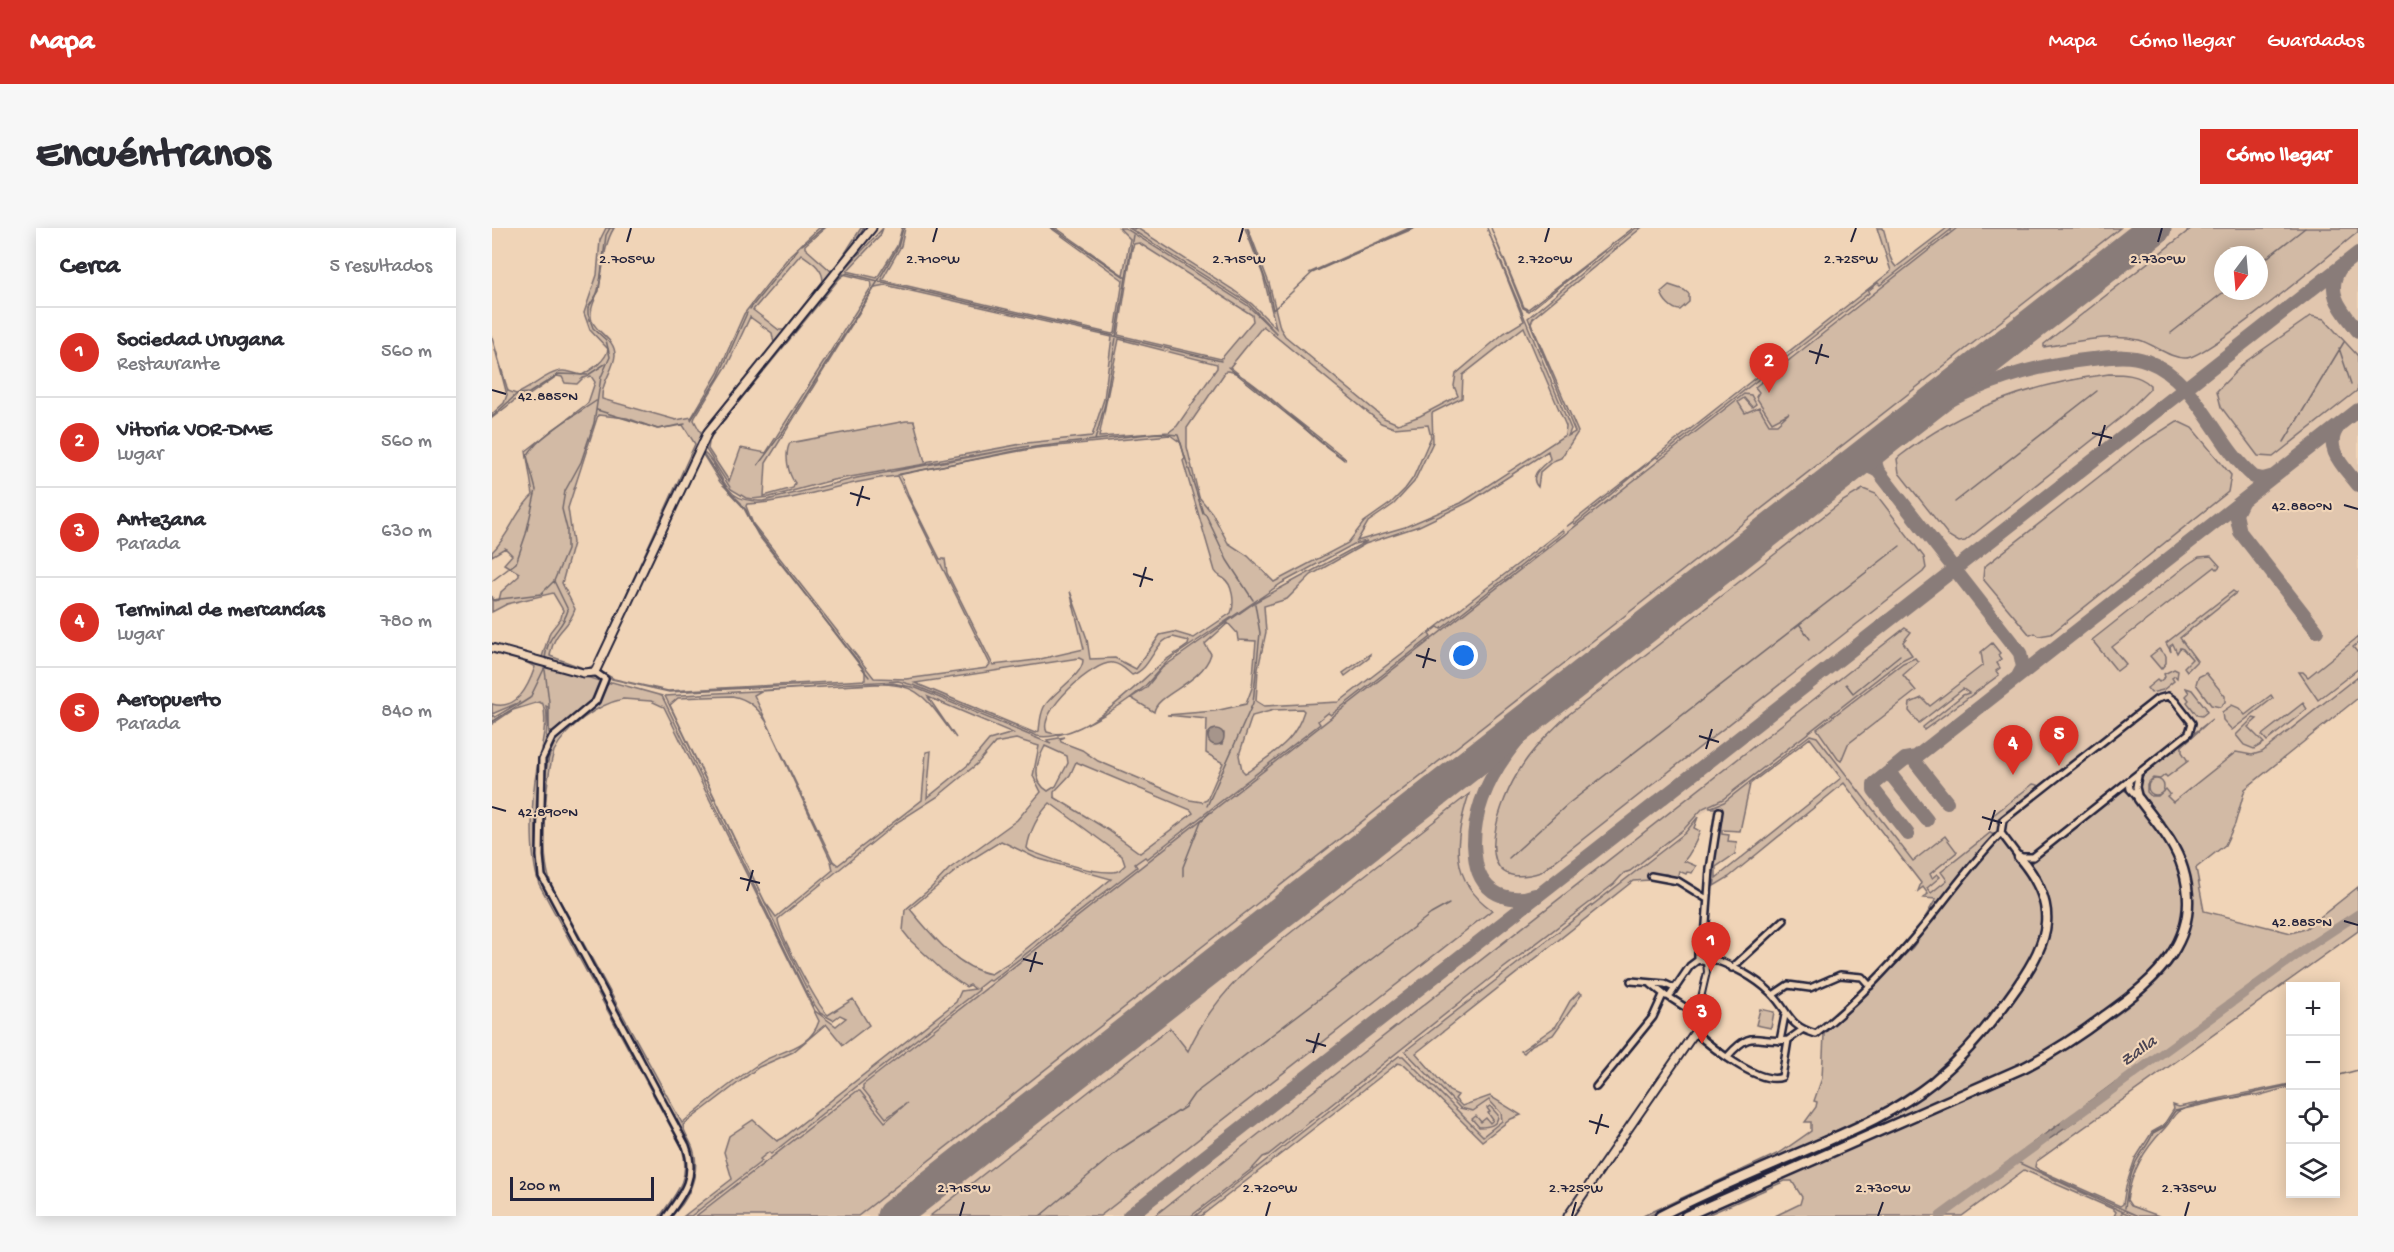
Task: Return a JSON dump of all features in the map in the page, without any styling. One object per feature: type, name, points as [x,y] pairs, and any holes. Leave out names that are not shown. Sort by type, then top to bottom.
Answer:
[{"type":"highway","points":[[1686,1216],[2025,1067],[2062,1046],[2145,985],[2165,965],[2176,947],[2185,923],[2188,895],[2178,855],[2139,799]]},
{"type":"highway","points":[[1660,1216],[1872,1120],[1916,1094],[1963,1054],[2014,991],[2034,962],[2043,941],[2047,920],[2044,895],[2019,857]]},
{"type":"street","points":[[492,648],[588,674],[595,672],[708,432],[872,228]]},
{"type":"street","points":[[595,672],[605,679],[596,700],[552,738],[542,759],[540,856],[542,876],[690,1156],[690,1180],[667,1216]]},
{"type":"street","points":[[2168,696],[2175,701],[2193,727],[2189,733],[2129,782],[2033,857],[2019,857],[2001,833],[2001,823],[2010,814],[2157,699],[2168,696]]},
{"type":"street","points":[[2138,776],[2136,787],[2139,799]]},
{"type":"street","points":[[2129,782],[2130,789],[2139,799]]},
{"type":"street","points":[[1704,951],[1707,898],[1719,812]]},
{"type":"street","points":[[1596,1087],[1648,1023],[1690,966],[1698,960],[1708,960],[1732,968],[1773,995],[1785,1015],[1802,1030],[1816,1034],[1870,986],[1920,931],[1953,886],[2001,833]]},
{"type":"street","points":[[1651,876],[1678,881],[1707,898]]},
{"type":"street","points":[[1732,968],[1784,920]]},
{"type":"street","points":[[1698,960],[1698,953],[1704,951]]},
{"type":"street","points":[[1568,1216],[1695,1032],[1707,972],[1708,953],[1704,951]]},
{"type":"street","points":[[1773,995],[1788,985],[1810,988],[1840,975],[1862,977],[1870,986]]},
{"type":"street","points":[[1631,981],[1665,984],[1674,988]]},
{"type":"street","points":[[1652,984],[1666,996],[1697,1015]]},
{"type":"street","points":[[1780,1041],[1785,1015]]},
{"type":"street","points":[[1728,1056],[1742,1041],[1750,1038],[1788,1040],[1802,1030]]},
{"type":"street","points":[[1695,1032],[1754,1074],[1776,1079],[1782,1077],[1788,1040]]},
{"type":"shaded area","points":[[606,228],[614,228],[607,245],[591,313],[592,321],[612,345],[615,355],[603,387],[602,399],[676,420],[692,417],[718,373],[744,314],[790,255],[819,228],[825,228],[805,245],[805,248],[831,271],[835,269],[861,228],[867,228],[865,233],[709,428],[593,670],[589,671],[492,646],[542,657],[550,632],[561,618],[563,610],[553,593],[507,604],[492,612],[492,596],[494,601],[499,600],[501,592],[519,576],[519,573],[504,564],[512,555],[505,548],[492,556],[492,552],[533,495],[526,451],[588,403],[595,382],[591,376],[583,378],[577,384],[565,383],[562,377],[557,376],[529,395],[514,401],[492,418],[492,414],[504,403],[507,395],[492,337],[508,391],[516,394],[551,374],[568,371],[582,375],[598,364],[608,349],[590,330],[584,313],[597,275],[600,240]],"holes":[[[801,254],[819,269],[823,281],[784,330],[779,330],[753,310]],[[750,317],[772,333],[774,343],[701,433],[694,420],[695,417],[728,364]],[[598,415],[627,418],[657,429],[683,425],[695,444],[594,665],[586,669],[550,656],[558,634],[569,622],[575,609],[562,583],[573,543],[568,508]]]},
{"type":"shaded area","points":[[883,228],[880,236],[847,271],[877,278],[897,246],[902,228],[905,228],[901,246],[882,280],[1112,334],[1115,333],[1123,280],[1051,228],[1056,228],[1123,275],[1130,239],[1119,228],[1125,228],[1247,305],[1277,334],[1248,303],[1129,228],[1137,228],[1232,289],[1252,304],[1276,328],[1263,275],[1245,228],[1248,228],[1269,283],[1280,328],[1285,336],[1384,418],[1398,424],[1420,416],[1458,396],[1454,386],[1456,374],[1504,333],[1524,321],[1487,228],[1571,429],[1568,436],[1575,432],[1528,318],[1627,235],[1636,228],[1641,228],[1533,318],[1531,323],[1578,432],[1561,458],[1553,461],[1540,472],[1538,487],[1534,479],[1535,475],[1550,459],[1548,451],[1471,501],[1419,526],[1365,544],[1311,575],[1287,599],[1264,606],[1266,632],[1258,669],[1256,701],[1264,706],[1339,702],[1562,530],[1564,532],[1441,629],[1438,627],[1429,634],[1431,637],[1331,715],[1328,713],[1318,721],[1320,724],[1147,859],[1145,857],[1135,864],[1137,867],[991,981],[988,980],[978,988],[979,990],[771,1154],[769,1152],[760,1159],[762,1161],[691,1216],[684,1216],[732,1179],[724,1152],[729,1136],[753,1120],[777,1141],[783,1138],[956,1002],[961,991],[975,989],[970,985],[966,987],[943,971],[903,931],[905,910],[949,869],[1017,820],[1041,792],[1033,776],[1039,746],[1016,739],[995,743],[977,764],[937,797],[899,821],[778,919],[784,938],[799,968],[828,1015],[853,999],[869,1025],[843,1045],[826,1024],[793,1052],[759,1067],[683,1125],[693,1148],[694,1178],[682,1204],[670,1216],[686,1191],[692,1175],[692,1156],[689,1146],[546,882],[543,868],[541,807],[546,766],[551,749],[561,732],[593,707],[606,686],[612,682],[662,696],[815,1011],[836,1026],[846,1018],[840,1015],[833,1020],[820,1013],[814,1004],[665,696],[827,687],[761,691],[754,695],[833,861],[838,865],[922,800],[926,752],[931,751],[927,798],[968,765],[989,740],[1013,733],[928,697],[956,738],[930,704],[913,690],[902,686],[875,684],[893,683],[916,688],[1051,744],[1047,740],[1065,737],[1060,739],[1061,742],[1082,750],[1098,761],[1190,800],[1202,802],[1207,800],[1223,763],[1206,753],[1207,719],[1167,715],[1215,711],[1246,704],[1252,688],[1256,641],[1238,640],[1237,633],[1228,623],[1205,644],[1211,654],[1199,673],[1163,699],[1154,712],[1131,698],[1146,688],[1162,668],[1257,601],[1367,541],[1354,544],[1282,583],[1173,657],[1134,695],[1082,726],[1108,710],[1165,660],[1188,645],[1189,641],[1173,637],[1166,640],[1144,667],[1132,675],[1113,663],[1104,664],[1093,670],[1069,689],[1050,713],[1046,723],[1047,732],[1060,734],[1070,731],[1063,734],[1037,736],[916,686],[898,681],[669,692],[603,677],[599,672],[601,665],[701,450],[709,458],[730,491],[738,497],[763,501],[857,478],[1029,446],[833,480],[770,497],[746,498],[731,489],[705,448],[706,440],[834,281]],"holes":[[[1139,243],[1252,315],[1253,321],[1221,359],[1118,335],[1132,249],[1134,244]],[[843,274],[871,281],[872,286],[766,453],[741,448],[729,481],[708,449],[710,437]],[[885,285],[1112,337],[1104,399],[1092,436],[1027,443],[925,462],[914,421],[906,421],[790,443],[787,458],[795,483],[793,488],[764,496],[766,463],[875,287]],[[1263,326],[1381,423],[1394,428],[1428,425],[1431,437],[1413,478],[1405,489],[1391,503],[1364,522],[1348,543],[1274,582],[1248,556],[1228,543],[1212,513],[1199,497],[1187,447],[1187,428],[1226,371],[1244,378],[1230,367]],[[1524,327],[1566,426],[1565,435],[1461,503],[1405,527],[1357,541],[1368,522],[1394,504],[1414,482],[1433,442],[1432,413],[1462,398],[1463,375]],[[1119,339],[1217,364],[1217,368],[1177,426],[1169,432],[1099,437]],[[1170,435],[1181,443],[1185,458],[1183,461],[1215,571],[1229,585],[1233,600],[1232,609],[1231,613],[1194,638],[1174,632],[1160,635],[1136,669],[1115,658],[1090,659],[1087,639],[1070,591],[1084,649],[1036,660],[993,665],[947,573],[945,559],[940,559],[900,474],[1036,448]],[[702,453],[720,482],[741,503],[758,535],[865,670],[865,680],[668,691],[614,679],[600,671]],[[897,476],[990,664],[987,668],[906,679],[874,678],[753,524],[747,504],[785,499],[878,478]],[[1079,658],[1083,660],[1082,666],[1073,678],[1048,701],[1041,716],[1039,731],[1035,733],[915,683]],[[732,696],[743,699],[756,708],[766,721],[831,861],[833,870],[776,917],[765,902],[670,705],[678,698]],[[623,699],[651,701],[664,707],[819,1021],[815,1031],[801,1044],[760,1063],[682,1123],[552,886],[548,873],[545,819],[551,764],[554,751],[560,742],[583,718],[603,706]],[[1302,709],[1304,711],[1289,739],[1245,773],[1242,770],[1239,755],[1252,716],[1274,710]],[[1212,730],[1224,733],[1222,744],[1209,741],[1208,734]],[[1045,746],[1067,756],[1068,763],[1056,786],[1048,791],[1039,782],[1037,770]],[[1076,762],[1191,810],[1193,813],[1140,853],[1108,830],[1054,797],[1054,792],[1070,775]],[[1050,803],[1122,856],[1125,865],[1115,872],[1103,872],[1071,865],[1030,851],[1027,848],[1035,824]],[[1001,841],[1036,858],[1111,879],[1010,962],[991,974],[967,965],[946,949],[910,909],[964,864]]]},
{"type":"shaded area","points":[[1409,228],[1415,228],[1309,273]]},
{"type":"shaded area","points":[[1491,228],[1524,307],[1528,309],[1633,228],[1529,311],[1523,308]]},
{"type":"shaded area","points":[[1877,228],[1883,228],[1891,259],[1896,267],[1947,228],[1953,228],[1880,285],[1878,283],[1868,291],[1869,293],[1658,458],[1656,457],[1575,524],[1573,522],[1566,527],[1891,271]]},
{"type":"shaded area","points":[[1948,228],[2358,228],[2358,693],[2166,840],[2124,790],[2033,861],[2030,867],[1969,857],[1964,862],[1962,859],[1943,875],[1948,880],[1931,894],[1810,738],[1720,808],[1709,808],[1698,817],[1695,827],[1409,1052],[1462,1106],[1490,1096],[1511,1119],[1482,1141],[1400,1058],[1199,1216],[686,1216]]},
{"type":"shaded area","points":[[1957,228],[2120,228],[858,1216],[696,1216],[857,1091],[860,1091],[885,1122],[907,1103],[886,1118],[863,1089],[863,1085],[1744,394],[1751,395],[1756,404],[1752,407],[1744,398],[1738,402],[1745,413],[1759,407],[1769,424],[1777,424],[1789,413],[1772,422],[1756,397],[1759,392],[1755,387]]},
{"type":"shaded area","points":[[2192,228],[2358,228],[2358,232],[2243,323],[2218,341],[2186,358],[2168,354],[2145,342],[2127,338],[2103,338],[2044,347],[2044,344]]},
{"type":"shaded area","points":[[1669,285],[1689,294],[1689,302],[1680,310],[1671,306],[1662,295],[1661,292]]},
{"type":"shaded area","points":[[2311,316],[2324,319],[2358,356],[2358,390],[2273,457],[2258,456],[2221,407],[2217,391],[2245,362]]},
{"type":"shaded area","points":[[2109,374],[2136,377],[2146,381],[2150,389],[2124,415],[1965,541],[1959,542],[1949,536],[1899,473],[1897,459],[1900,456],[1948,424],[1973,412],[1998,401],[2052,384]]},
{"type":"shaded area","points":[[1284,410],[1346,459],[1320,442]]},
{"type":"shaded area","points":[[2177,421],[2192,428],[2231,475],[2228,492],[2051,634],[2030,635],[1983,579],[1984,567],[2138,446]]},
{"type":"shaded area","points":[[1863,489],[1876,494],[1924,557],[1926,568],[1923,572],[1541,872],[1518,876],[1504,871],[1496,860],[1494,845],[1496,826],[1509,789],[1540,743],[1568,715],[1843,501]]},
{"type":"shaded area","points":[[2211,556],[2220,566],[2217,569],[2215,567],[2112,647],[2126,664],[2117,671],[2092,640],[2187,565],[2199,557]]},
{"type":"shaded area","points":[[2233,591],[2236,593],[2180,638],[2197,661],[2187,671],[2184,667],[2192,659],[2183,649],[2180,648],[2177,653],[2173,644],[2170,646],[2171,652],[2166,643]]},
{"type":"shaded area","points":[[1905,628],[1911,632],[1903,642],[1912,655],[1902,660],[1723,799],[1703,808],[1685,828],[1630,871],[1624,873],[1614,884],[1492,977],[1191,1216],[1154,1216]]},
{"type":"shaded area","points":[[2358,637],[2358,643],[2353,647],[2358,653],[2358,669],[2318,700],[2299,672],[2303,672],[2308,677]]},
{"type":"shaded area","points":[[1992,643],[2000,653],[1998,655],[2001,659],[1997,663],[2000,668],[1996,671],[1999,675],[1924,730],[1923,727],[1963,695],[1969,693],[1963,689],[1919,723],[1909,711],[1910,703],[1922,698],[1930,706],[1983,665],[1981,652]]},
{"type":"shaded area","points":[[2159,649],[2166,656],[2166,663],[2161,669],[2150,656]]},
{"type":"shaded area","points":[[492,650],[600,681],[599,690],[588,705],[552,735],[549,733],[548,707],[546,706],[546,737],[536,808],[537,860],[542,885],[686,1151],[686,1178],[663,1216],[660,1216],[681,1184],[685,1168],[682,1148],[539,884],[534,857],[532,811],[544,728],[543,704],[539,702],[513,710],[492,724],[492,715],[495,717],[520,702],[492,714],[492,704],[501,705],[515,701],[525,689],[535,667]]},
{"type":"shaded area","points":[[1370,654],[1369,658],[1345,676],[1343,673]]},
{"type":"shaded area","points":[[1915,658],[1918,662],[1903,675],[1916,691],[1848,744],[1841,761],[1838,759],[1817,729],[1903,663]]},
{"type":"shaded area","points":[[2174,669],[2178,671],[2177,678],[2175,676],[2172,678],[2174,681],[2163,690],[2151,693],[2147,688],[2157,680],[2159,682],[2165,677],[2164,674]]},
{"type":"shaded area","points":[[2206,673],[2225,696],[2225,702],[2220,707],[2211,705],[2196,684],[2198,677]]},
{"type":"shaded area","points":[[2358,676],[2358,698],[2245,789],[2235,824],[2225,845],[2196,868],[2204,911],[2291,933],[2305,929],[2358,887],[2358,931],[2036,1162],[2035,1167],[2039,1170],[2120,1206],[2123,1204],[2135,1159],[2152,1132],[2163,1126],[2174,1109],[2173,1105],[2179,1107],[2286,1085],[2286,1088],[2257,1096],[2204,1103],[2177,1113],[2150,1145],[2140,1161],[2132,1179],[2127,1200],[2131,1206],[2159,1216],[2138,1216],[2017,1162],[2132,1216],[2114,1216],[2116,1212],[2113,1209],[2024,1170],[1962,1216],[1775,1216],[1800,1204],[1802,1197],[1792,1181],[1785,1181],[1705,1216],[1698,1216],[2027,1072],[2086,1036],[2129,1006],[2164,974],[2176,958],[2186,936],[2192,905],[2189,872],[2186,865],[2141,796],[2139,786],[2144,773],[2212,719],[2182,746],[2182,752],[2188,761],[2167,777],[2165,775],[2160,779],[2153,778],[2147,784],[2147,792],[2151,796],[2158,796],[2166,789],[2170,794],[2167,796],[2173,802],[2236,752],[2252,755],[2262,752]],"holes":[[[2073,1114],[2076,1121],[2036,1148],[2033,1143]]]},
{"type":"shaded area","points":[[2186,688],[2192,690],[2206,708],[2207,712],[2202,716],[2197,715],[2187,702],[2189,700],[2186,696],[2189,693]]},
{"type":"shaded area","points":[[2271,695],[2273,698],[2232,730],[2223,720],[2222,712],[2232,705],[2239,708],[2245,715]]},
{"type":"shaded area","points":[[2303,703],[2307,709],[2267,741],[2262,735]]},
{"type":"shaded area","points":[[2253,718],[2257,719],[2248,727],[2264,743],[2254,749],[2244,745],[2236,735]]},
{"type":"shaded area","points":[[1216,729],[1224,737],[1216,745],[1208,737]]},
{"type":"shaded area","points":[[1810,735],[1817,737],[1913,861],[1945,836],[1957,852],[1930,874],[1932,878],[1937,874],[1940,877],[1927,888],[1931,893],[1947,880],[1941,872],[1990,833],[1996,836],[1893,958],[1920,926],[1936,899],[1923,898],[1928,894],[1923,887],[1918,891],[1921,883],[1844,783],[1729,877],[1714,886],[1715,881],[1711,879],[1721,808],[1709,808],[1724,802]],"holes":[[[1810,738],[1841,778],[1716,878],[1716,867],[1735,854],[1737,842],[1728,841],[1729,835],[1722,834],[1722,830],[1740,831],[1750,784]]]},
{"type":"shaded area","points":[[2156,779],[2164,787],[2156,795],[2148,787]]},
{"type":"shaded area","points":[[2033,784],[2038,785],[2038,789],[1999,820],[1993,819],[1992,816]]},
{"type":"shaded area","points":[[2123,790],[2129,792],[2165,838],[2174,855],[2184,892],[2179,927],[2163,959],[2138,987],[2106,1013],[2072,1036],[2008,1071],[1678,1216],[1668,1216],[1869,1126],[1918,1097],[2026,981],[2042,952],[2047,938],[2049,910],[2040,882],[2030,867],[2033,861]]},
{"type":"shaded area","points":[[1469,794],[1460,827],[1459,858],[1468,886],[1492,910],[1100,1216],[930,1216],[1170,1028],[1188,1051],[1216,1004],[1252,966],[1292,931]]},
{"type":"shaded area","points":[[1698,817],[1694,828],[1700,831],[1694,847],[1684,861],[1696,866],[1692,873],[1687,872],[1686,874],[1679,871],[1677,879],[1666,874],[1653,875],[1650,880],[1633,881],[1416,1053],[1449,1091],[1458,1095],[1455,1099],[1462,1106],[1490,1096],[1521,1115],[1511,1119],[1482,1141],[1405,1065],[1398,1063],[1201,1216],[1195,1216],[1399,1056],[1403,1056],[1483,1136],[1502,1121],[1501,1113],[1489,1100],[1473,1111],[1460,1108],[1405,1051],[1685,833]]},
{"type":"shaded area","points":[[1997,838],[2001,839],[2024,868],[2043,902],[2044,922],[2038,946],[2021,974],[1973,1037],[1926,1081],[1883,1109],[1649,1216],[1643,1216],[1781,1152],[1811,1131],[1811,1122],[1805,1122],[1816,1107],[1817,1102],[1814,1101],[1822,1078],[1824,1034],[1913,947],[1959,882]]},
{"type":"shaded area","points":[[1579,992],[1582,994],[1553,1035],[1532,1045],[1524,1053],[1521,1051],[1556,1026],[1570,1001]]},
{"type":"shaded area","points":[[1760,1009],[1774,1012],[1771,1028],[1756,1025]]},
{"type":"shaded area","points":[[2114,1083],[2121,1086],[2091,1106],[2087,1103]]},
{"type":"shaded area","points":[[1490,1106],[1498,1115],[1498,1119],[1494,1124],[1479,1127],[1472,1119],[1476,1116],[1481,1122],[1486,1118],[1490,1123],[1493,1120],[1487,1108]]},
{"type":"shaded area","points":[[2074,1114],[2076,1121],[2036,1148],[2033,1143]]},
{"type":"waterway","points":[[492,600],[541,594],[554,581],[567,550],[567,529],[562,509],[565,491],[581,462],[594,423],[601,377],[610,357],[606,340],[593,328],[588,314],[588,308],[599,291],[606,235],[610,228]]},
{"type":"waterway","points":[[802,245],[823,228]]},
{"type":"waterway","points":[[850,249],[864,228]]},
{"type":"waterway","points":[[903,228],[898,247],[878,281],[1221,361]]},
{"type":"waterway","points":[[1053,228],[1126,278]]},
{"type":"waterway","points":[[1247,228],[1268,287],[1273,310],[1312,273],[1412,228]]},
{"type":"waterway","points":[[2268,257],[2305,228]]},
{"type":"waterway","points":[[1133,235],[1105,404],[1095,440],[1157,433],[1178,435],[1203,513],[1227,560],[1253,600]]},
{"type":"waterway","points":[[750,309],[798,249]]},
{"type":"waterway","points":[[706,443],[833,283],[847,273],[878,281],[784,430],[758,465]]},
{"type":"waterway","points":[[2171,333],[2214,300]]},
{"type":"waterway","points":[[691,420],[718,378],[747,313]]},
{"type":"waterway","points":[[2284,442],[2344,342]]},
{"type":"waterway","points":[[2339,348],[2351,384]]},
{"type":"waterway","points":[[492,417],[517,394],[529,393],[559,374],[588,375],[605,364]]},
{"type":"waterway","points":[[1228,367],[1344,460]]},
{"type":"waterway","points":[[1955,502],[2097,391]]},
{"type":"waterway","points":[[492,581],[516,563],[526,534],[536,490],[527,456],[549,432],[596,401]]},
{"type":"waterway","points":[[597,410],[658,429],[685,424]]},
{"type":"waterway","points":[[898,475],[1035,447],[1095,440]]},
{"type":"waterway","points":[[640,568],[697,445]]},
{"type":"waterway","points":[[702,452],[730,493],[746,510],[752,525],[869,677]]},
{"type":"waterway","points":[[1509,858],[1568,804],[1900,546]]},
{"type":"waterway","points":[[545,659],[549,643],[568,610],[554,581]]},
{"type":"waterway","points":[[1207,806],[1253,703],[1260,633],[1255,604]]},
{"type":"waterway","points":[[1800,625],[1810,639]]},
{"type":"waterway","points":[[1846,684],[1853,693],[1900,655]]},
{"type":"waterway","points":[[546,658],[585,670]]},
{"type":"waterway","points":[[492,722],[530,698],[545,667]]},
{"type":"waterway","points":[[545,670],[549,702],[549,730],[552,733]]},
{"type":"waterway","points":[[543,824],[547,767],[549,756],[558,737]]},
{"type":"waterway","points":[[1183,877],[1183,867],[1201,821],[1210,812]]},
{"type":"waterway","points":[[544,870],[547,880]]},
{"type":"waterway","points":[[1040,1216],[1119,1150],[1185,1107],[1194,1094],[1431,914],[1449,904]]},
{"type":"waterway","name":"Zalla","points":[[2065,1124],[2308,947],[2358,914]]},
{"type":"waterway","points":[[583,948],[620,1015]]},
{"type":"waterway","points":[[2340,1075],[2358,1070]]},
{"type":"waterway","points":[[2125,1208],[2130,1179],[2136,1162],[2153,1133],[2164,1127],[2175,1111],[2286,1086]]},
{"type":"waterway","name":"Zalla","points":[[1940,1216],[2045,1139]]},
{"type":"waterway","points":[[2119,1216],[2122,1213]]},
{"type":"taxiway","points":[[1129,1216],[2358,253]]},
{"type":"taxiway","points":[[2341,267],[2334,285],[2337,301],[2358,331]]},
{"type":"taxiway","points":[[2017,678],[2023,667],[2020,653],[1878,471],[1875,462],[1878,448],[1889,438],[1952,399],[1997,380],[2067,362],[2126,357],[2147,361],[2165,370],[2180,382],[2240,463],[2254,477],[2263,479],[2274,476]]},
{"type":"taxiway","points":[[1908,834],[1874,790],[1874,784],[1905,759],[1916,757],[2358,410]]},
{"type":"taxiway","points":[[2339,426],[2334,434],[2334,449],[2337,457],[2358,485]]},
{"type":"taxiway","points":[[1842,474],[1860,466],[1878,471]]},
{"type":"taxiway","points":[[2242,502],[2236,514],[2240,532],[2317,631]]},
{"type":"taxiway","points":[[1535,895],[1523,898],[1504,896],[1493,891],[1484,882],[1475,856],[1476,820],[1483,796],[1507,754],[1522,734],[1574,683]]},
{"type":"taxiway","points":[[1916,757],[1916,763],[1947,802]]},
{"type":"taxiway","points":[[1892,770],[1892,776],[1927,820]]},
{"type":"runway","points":[[893,1216],[2155,228]]},
{"type":"place","name":"Vitoria VOR-DME","points":[[1769,393]]},
{"type":"place","name":"Aeropuerto","points":[[2059,766]]},
{"type":"place","name":"Terminal de mercancías","points":[[2013,775]]},
{"type":"place","name":"Sociedad Urugana","points":[[1711,972]]},
{"type":"place","name":"Antezana","points":[[1702,1044]]}]
